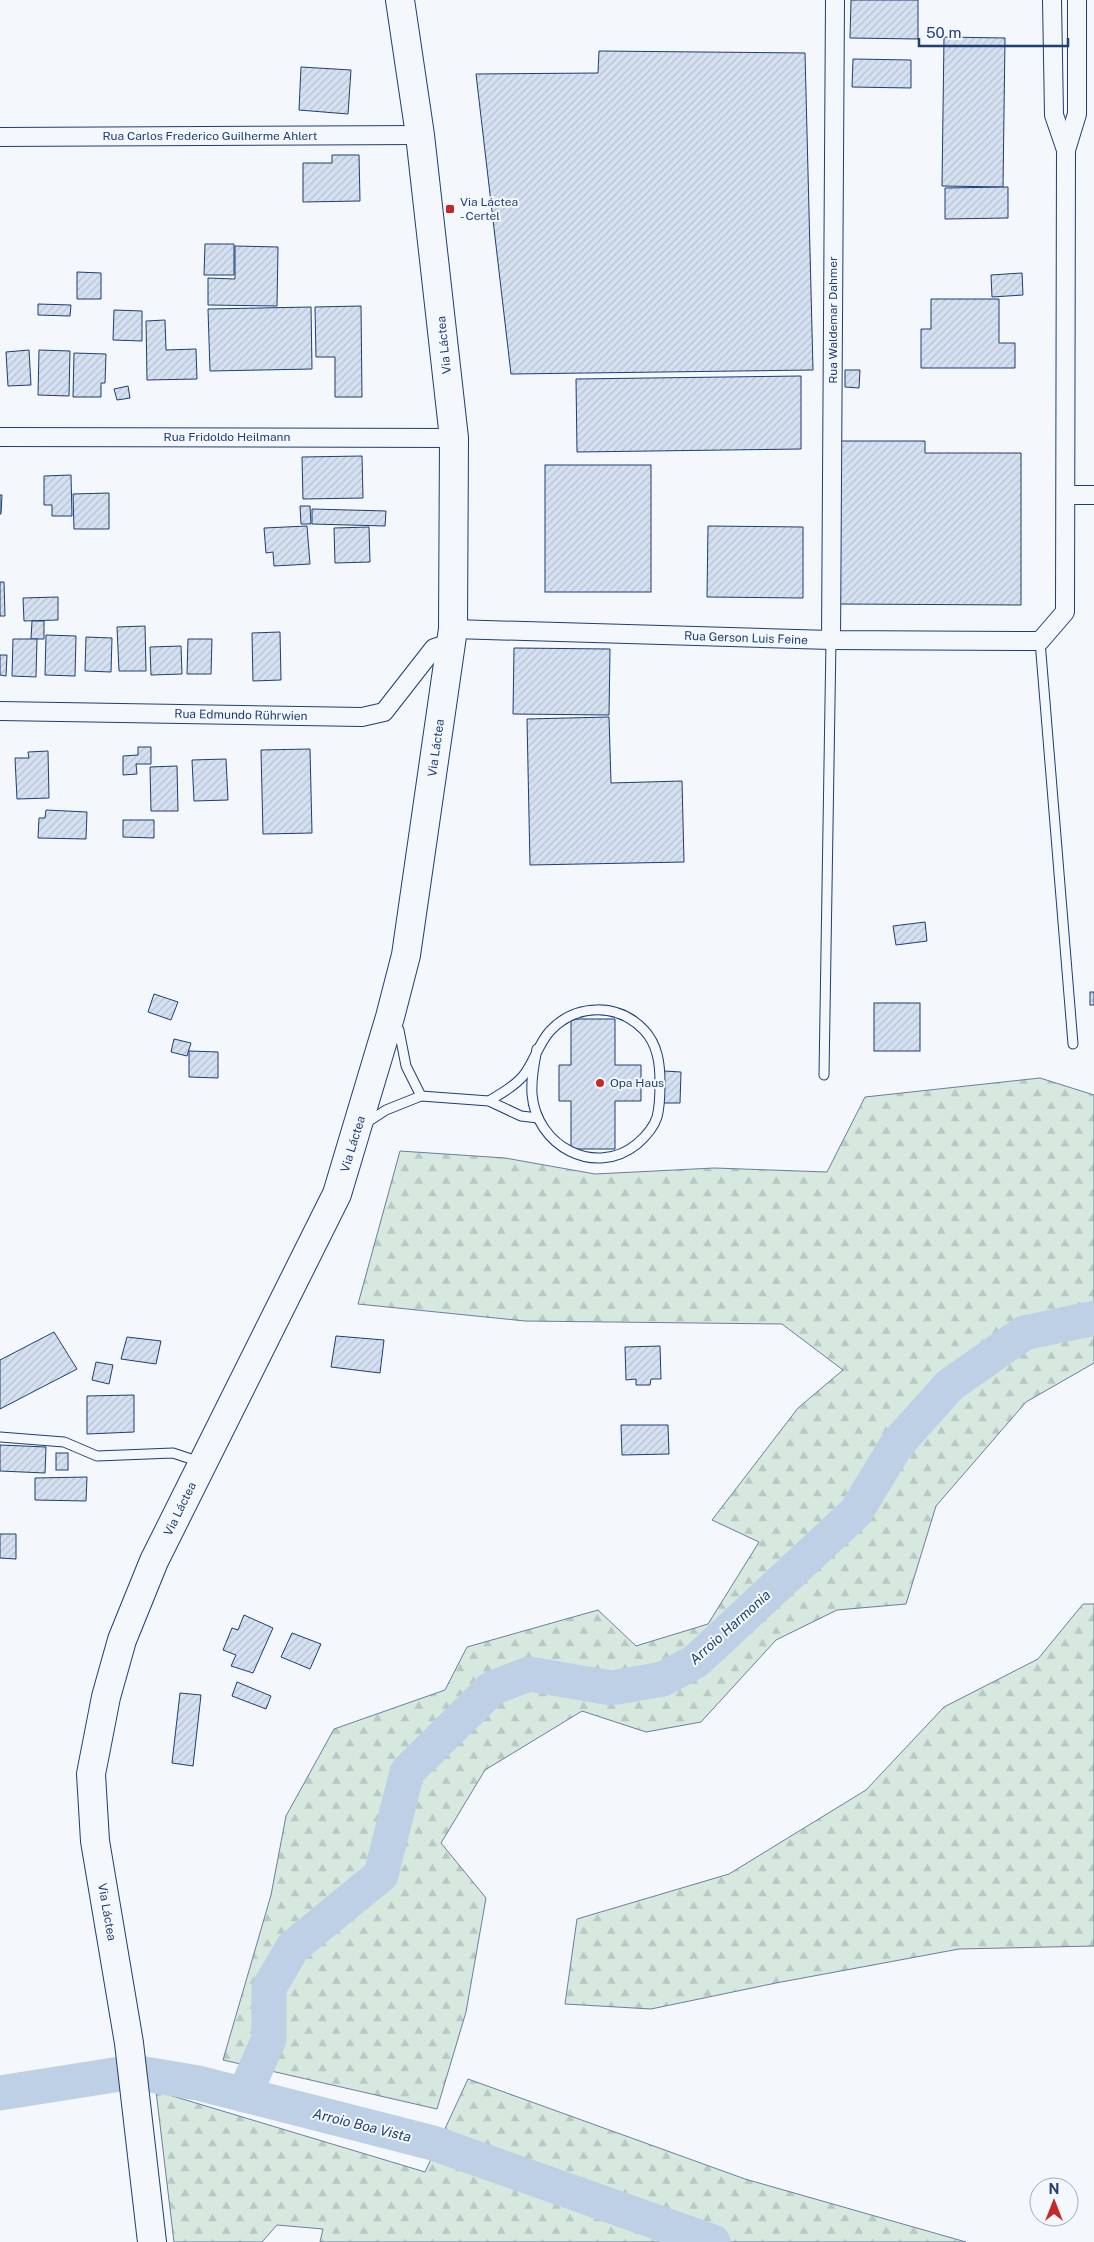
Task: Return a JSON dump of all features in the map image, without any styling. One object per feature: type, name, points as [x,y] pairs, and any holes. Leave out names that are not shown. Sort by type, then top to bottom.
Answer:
[{"type":"main road","name":"Via Láctea","points":[[152,2242],[129,2043],[95,1841],[91,1774],[106,1697],[122,1640],[154,1561],[337,1194],[358,1128],[406,955],[452,636],[454,438],[420,135],[400,0]]},
{"type":"street","name":"Rua Waldemar Dahmer","points":[[831,640],[835,0]]},
{"type":"street","points":[[1052,0],[1054,115],[1066,150]]},
{"type":"street","points":[[1040,641],[1065,612],[1066,150],[1078,114],[1077,0]]},
{"type":"street","name":"Rua Carlos Frederico Guilherme Ahlert","points":[[0,137],[420,135]]},
{"type":"street","name":"Rua Fridoldo Heilmann","points":[[0,437],[454,438]]},
{"type":"street","points":[[1066,496],[1094,495]]},
{"type":"street","name":"Rua Gerson Luis Feine","points":[[452,636],[1040,641]]},
{"type":"street","name":"Rua Edmundo Rührwien","points":[[0,710],[362,717],[384,712],[434,648],[452,636]]},
{"type":"lane","points":[[824,1075],[831,640]]},
{"type":"lane","points":[[1040,641],[1073,1044]]},
{"type":"lane","points":[[489,1101],[523,1076],[537,1049],[550,1031],[567,1017],[587,1010],[608,1010],[628,1017],[645,1031],[657,1050],[660,1088],[657,1118],[645,1137],[628,1151],[608,1158],[587,1158],[567,1151],[550,1137],[538,1118],[532,1096],[532,1072],[537,1049]]},
{"type":"lane","points":[[390,1016],[399,1030],[406,1066],[421,1096]]},
{"type":"lane","points":[[358,1128],[386,1110],[421,1096],[489,1101],[521,1116],[538,1118]]},
{"type":"lane","points":[[0,1437],[64,1442],[97,1456],[173,1453],[203,1463]]},
{"type":"green space","points":[[1040,1078],[1094,1095],[1094,1363],[1026,1402],[936,1506],[906,1604],[837,1610],[776,1640],[701,1722],[646,1732],[582,1711],[485,1770],[441,1843],[486,1898],[466,2012],[437,2109],[223,2060],[271,1895],[286,1816],[334,1729],[445,1690],[467,1647],[598,1610],[636,1646],[708,1624],[759,1542],[712,1520],[798,1408],[843,1370],[782,1324],[525,1321],[358,1304],[400,1151],[505,1158],[595,1174],[714,1168],[827,1172],[865,1097]]},
{"type":"green space","points":[[1083,1604],[1094,1604],[1094,1946],[959,1949],[776,1983],[651,2009],[565,2004],[577,1919],[729,1874],[866,1790],[944,1707],[1038,1659]]},
{"type":"green space","points":[[468,2079],[745,2179],[966,2242],[320,2242],[323,2229],[277,2225],[262,2242],[174,2242],[156,2091],[425,2172]]},
{"type":"building","points":[[851,0],[918,0],[918,39],[850,38]]},
{"type":"building","points":[[944,37],[1005,38],[1003,187],[942,186]]},
{"type":"building","points":[[599,51],[805,53],[813,370],[511,374],[476,74],[598,73]]},
{"type":"building","points":[[853,59],[911,60],[911,88],[852,87]]},
{"type":"building","points":[[301,67],[351,70],[348,114],[299,110]]},
{"type":"building","points":[[332,155],[359,155],[360,201],[303,202],[303,163],[332,163]]},
{"type":"building","points":[[1008,187],[1008,218],[945,219],[945,188]]},
{"type":"building","points":[[205,244],[234,244],[234,275],[204,275]]},
{"type":"building","points":[[235,246],[278,247],[277,306],[208,305],[208,278],[235,279]]},
{"type":"building","points":[[77,272],[101,273],[101,299],[77,299]]},
{"type":"building","points":[[1022,273],[1023,295],[992,297],[991,275]]},
{"type":"building","points":[[931,299],[999,299],[999,343],[1015,343],[1015,368],[921,368],[921,329],[931,329]]},
{"type":"building","points":[[38,304],[71,305],[70,316],[38,315]]},
{"type":"building","points":[[361,306],[362,397],[335,397],[335,357],[316,357],[315,307]]},
{"type":"building","points":[[311,307],[312,369],[210,371],[208,309]]},
{"type":"building","points":[[114,310],[142,311],[142,341],[113,340]]},
{"type":"building","points":[[165,320],[166,350],[196,349],[197,379],[147,380],[146,321]]},
{"type":"building","points":[[29,350],[31,385],[8,386],[6,352]]},
{"type":"building","points":[[39,350],[70,351],[69,396],[38,395]]},
{"type":"building","points":[[74,353],[106,354],[105,383],[101,383],[101,397],[73,397]]},
{"type":"building","points":[[845,370],[860,370],[859,388],[845,387]]},
{"type":"building","points":[[801,376],[801,449],[577,452],[576,379]]},
{"type":"building","points":[[128,386],[130,398],[117,400],[114,389]]},
{"type":"building","points":[[839,441],[925,441],[925,453],[1021,453],[1021,605],[839,604]]},
{"type":"building","points":[[362,456],[363,498],[303,499],[302,457]]},
{"type":"building","points":[[545,465],[651,465],[651,592],[545,592]]},
{"type":"building","points":[[71,475],[72,516],[52,516],[52,505],[44,505],[44,476]]},
{"type":"building","points":[[109,493],[109,529],[74,529],[73,494]]},
{"type":"building","points":[[0,495],[2,495],[1,514],[0,514]]},
{"type":"building","points":[[300,506],[310,506],[311,524],[301,524]]},
{"type":"building","points":[[312,509],[386,511],[385,526],[312,524]]},
{"type":"building","points":[[307,526],[310,564],[274,566],[273,552],[266,553],[264,528]]},
{"type":"building","points":[[708,526],[803,527],[803,598],[707,597]]},
{"type":"building","points":[[369,527],[370,562],[335,563],[334,528]]},
{"type":"building","points":[[0,582],[4,582],[5,616],[0,616]]},
{"type":"building","points":[[58,597],[58,620],[24,621],[23,598]]},
{"type":"building","points":[[32,621],[44,621],[44,639],[31,639]]},
{"type":"building","points":[[145,626],[146,671],[119,671],[117,627]]},
{"type":"building","points":[[280,632],[281,680],[253,681],[252,633]]},
{"type":"building","points":[[46,635],[76,636],[75,676],[45,675]]},
{"type":"building","points":[[86,637],[112,638],[111,672],[85,671]]},
{"type":"building","points":[[13,639],[37,639],[36,677],[12,676]]},
{"type":"building","points":[[188,639],[212,639],[211,674],[187,674]]},
{"type":"building","points":[[181,646],[182,674],[151,675],[150,647]]},
{"type":"building","points":[[514,648],[610,649],[609,715],[513,714]]},
{"type":"building","points":[[0,655],[7,655],[6,676],[0,675]]},
{"type":"building","points":[[609,717],[611,783],[682,781],[684,862],[530,865],[527,719]]},
{"type":"building","points":[[138,747],[151,747],[151,764],[136,764],[137,774],[123,775],[123,756],[138,755]]},
{"type":"building","points":[[310,749],[312,833],[263,834],[261,750]]},
{"type":"building","points":[[48,751],[49,798],[17,799],[15,758],[29,758],[28,752]]},
{"type":"building","points":[[226,759],[228,800],[194,801],[192,760]]},
{"type":"building","points":[[177,766],[178,811],[151,811],[150,767]]},
{"type":"building","points":[[46,810],[87,812],[86,839],[38,838],[39,818],[45,818]]},
{"type":"building","points":[[123,820],[154,820],[154,838],[123,837]]},
{"type":"building","points":[[925,922],[927,941],[896,945],[893,926]]},
{"type":"building","points":[[1090,992],[1094,992],[1094,1005],[1090,1005]]},
{"type":"building","points":[[154,994],[178,1002],[171,1020],[148,1012]]},
{"type":"building","points":[[874,1003],[920,1003],[920,1051],[874,1051]]},
{"type":"building","name":"Opa Haus","points":[[571,1019],[615,1019],[615,1065],[641,1065],[641,1101],[615,1101],[615,1149],[571,1149],[571,1101],[559,1101],[559,1065],[571,1065]]},
{"type":"building","points":[[174,1039],[191,1043],[187,1056],[171,1052]]},
{"type":"building","points":[[189,1051],[218,1052],[218,1078],[189,1077]]},
{"type":"building","points":[[664,1071],[681,1072],[680,1103],[663,1103]]},
{"type":"building","points":[[54,1332],[77,1369],[0,1409],[0,1360]]},
{"type":"building","points":[[336,1336],[384,1340],[380,1373],[331,1367]]},
{"type":"building","points":[[127,1337],[161,1341],[156,1364],[121,1359]]},
{"type":"building","points":[[660,1346],[661,1379],[651,1379],[650,1385],[636,1385],[636,1379],[626,1380],[625,1347]]},
{"type":"building","points":[[96,1362],[113,1365],[109,1384],[92,1380]]},
{"type":"building","points":[[134,1395],[134,1432],[87,1434],[87,1396]]},
{"type":"building","points":[[621,1425],[668,1425],[669,1454],[622,1455]]},
{"type":"building","points":[[0,1445],[46,1447],[45,1473],[0,1471]]},
{"type":"building","points":[[56,1453],[68,1453],[68,1470],[56,1470]]},
{"type":"building","points":[[87,1477],[86,1501],[35,1500],[35,1478]]},
{"type":"building","points":[[0,1534],[16,1534],[16,1559],[0,1558]]},
{"type":"building","points":[[244,1615],[273,1628],[253,1673],[231,1666],[236,1655],[223,1650],[232,1628],[238,1630]]},
{"type":"building","points":[[292,1633],[321,1644],[310,1669],[281,1657]]},
{"type":"building","points":[[237,1682],[271,1696],[266,1709],[232,1696]]},
{"type":"building","points":[[180,1693],[201,1695],[193,1766],[172,1763]]},
{"type":"waterway","name":"Arroio Harmonia","points":[[244,2095],[269,2039],[269,1988],[293,1947],[381,1875],[407,1772],[492,1688],[529,1674],[611,1688],[663,1679],[696,1661],[856,1512],[897,1444],[950,1385],[1024,1333],[1094,1318]]},
{"type":"waterway","name":"Arroio Boa Vista","points":[[0,2093],[133,2072],[198,2083],[433,2143],[713,2242]]},
{"type":"place","name":"Via Láctea - Certel","points":[[450,209]]},
{"type":"place","name":"Opa Haus","points":[[600,1083]]}]
